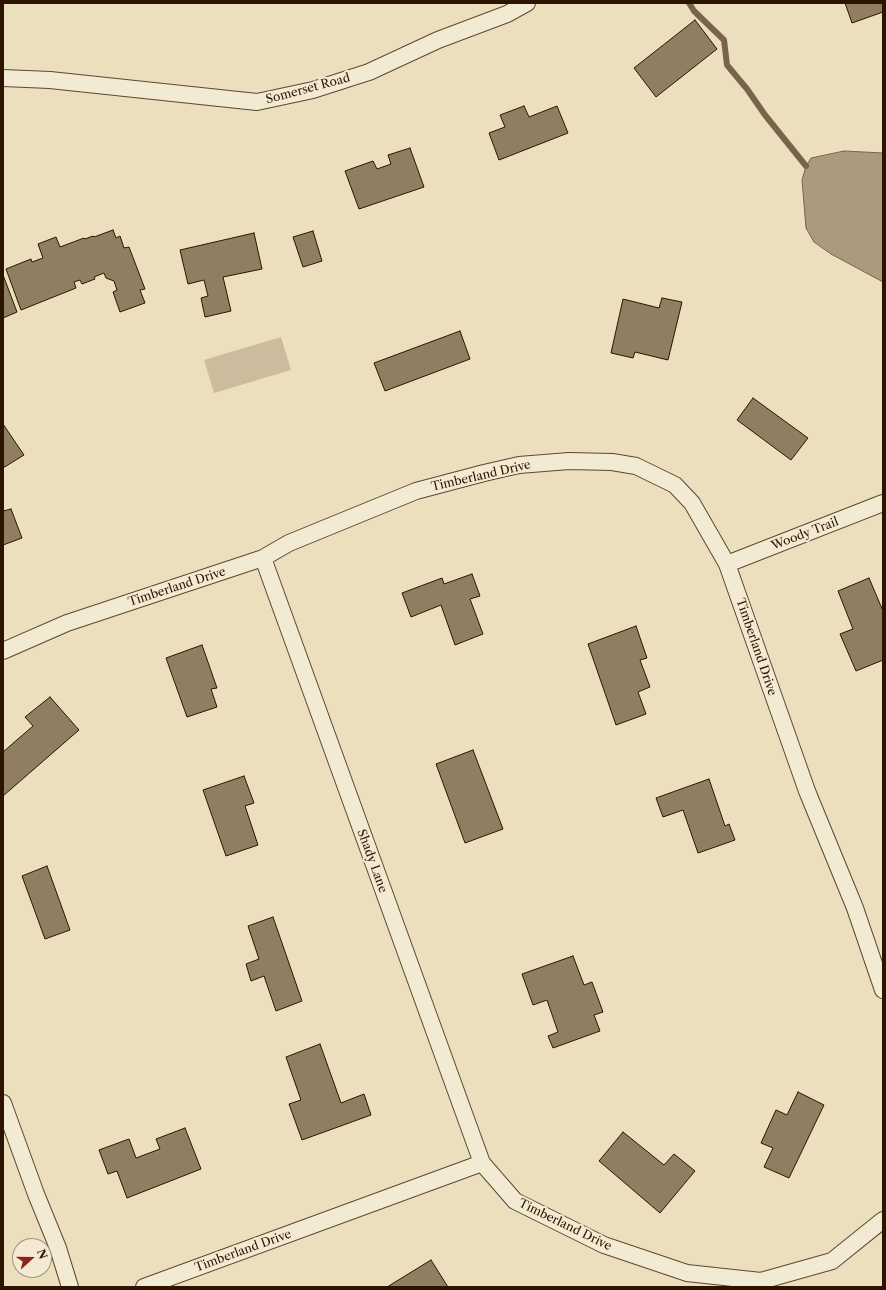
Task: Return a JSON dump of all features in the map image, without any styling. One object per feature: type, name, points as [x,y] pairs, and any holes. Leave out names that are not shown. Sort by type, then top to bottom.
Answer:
[{"type":"street","name":"Somerset Road","points":[[3,78],[50,80],[257,102],[313,90],[369,72],[438,40],[507,14],[527,3]]},
{"type":"street","name":"Timberland Drive","points":[[3,651],[67,623],[263,558],[289,543],[416,491],[519,465],[569,461],[612,462],[636,466],[675,485],[692,503],[727,564],[807,791],[856,908],[883,990]]},
{"type":"street","name":"Woody Trail","points":[[727,564],[883,503]]},
{"type":"street","name":"Shady Lane","points":[[263,558],[482,1163]]},
{"type":"street","points":[[3,1103],[36,1194],[58,1248],[70,1287]]},
{"type":"street","name":"Timberland Drive","points":[[144,1287],[482,1163],[515,1201],[604,1245],[687,1273],[761,1281],[832,1261],[883,1220]]},
{"type":"shaded area","points":[[844,151],[883,153],[883,282],[831,254],[814,242],[806,228],[802,180],[806,166],[811,158]]},
{"type":"shaded area","points":[[281,337],[291,370],[214,393],[204,360]]},
{"type":"building","points":[[845,3],[883,3],[883,12],[852,23]]},
{"type":"building","points":[[695,20],[717,49],[656,97],[634,68]]},
{"type":"building","points":[[524,106],[529,117],[557,106],[568,133],[499,160],[489,133],[505,127],[500,115]]},
{"type":"building","points":[[410,148],[424,187],[359,209],[345,171],[373,161],[377,169],[391,164],[388,155]]},
{"type":"building","points":[[113,230],[116,238],[120,236],[124,248],[129,247],[145,289],[140,290],[145,303],[120,312],[113,292],[117,290],[114,281],[106,278],[104,273],[94,277],[95,279],[82,284],[80,280],[74,282],[76,288],[21,310],[6,269],[31,259],[32,262],[43,258],[38,244],[56,237],[60,247],[84,238],[94,237]]},
{"type":"building","points":[[313,231],[322,261],[303,267],[293,237]]},
{"type":"building","points":[[254,233],[262,269],[223,277],[231,311],[205,317],[201,298],[208,296],[204,280],[188,284],[180,250]]},
{"type":"building","points":[[3,275],[17,312],[3,318]]},
{"type":"building","points":[[662,298],[682,302],[668,360],[635,352],[633,358],[611,353],[623,299],[659,308]]},
{"type":"building","points":[[460,331],[470,359],[385,391],[374,363]]},
{"type":"building","points":[[753,398],[808,438],[791,460],[737,420]]},
{"type":"building","points":[[3,424],[24,455],[3,468]]},
{"type":"building","points":[[11,509],[22,538],[3,545],[3,511]]},
{"type":"building","points":[[472,574],[480,596],[470,599],[483,634],[455,645],[441,605],[411,617],[402,593],[442,578],[444,584]]},
{"type":"building","points":[[869,578],[883,611],[883,660],[856,671],[840,634],[853,629],[838,591]]},
{"type":"building","points":[[636,626],[647,658],[640,660],[650,687],[638,692],[646,714],[616,725],[588,644]]},
{"type":"building","points":[[202,645],[217,688],[211,689],[217,707],[187,717],[166,658]]},
{"type":"building","points":[[50,697],[79,730],[3,796],[3,752],[33,726],[25,717]]},
{"type":"building","points":[[473,750],[503,829],[465,843],[436,764]]},
{"type":"building","points":[[244,776],[254,803],[245,806],[258,845],[226,856],[203,790]]},
{"type":"building","points":[[709,779],[725,826],[729,824],[735,840],[698,853],[683,810],[663,817],[656,798]]},
{"type":"building","points":[[47,866],[70,930],[45,939],[22,876]]},
{"type":"building","points":[[273,917],[302,1001],[276,1011],[264,976],[251,981],[246,964],[259,959],[248,926]]},
{"type":"building","points":[[573,956],[584,985],[592,982],[603,1012],[594,1015],[600,1031],[553,1048],[548,1036],[558,1032],[547,1000],[533,1005],[522,974]]},
{"type":"building","points":[[320,1044],[341,1103],[364,1094],[371,1115],[302,1140],[289,1104],[301,1100],[286,1057]]},
{"type":"building","points":[[798,1092],[824,1105],[789,1178],[764,1167],[773,1148],[761,1143],[776,1110],[787,1115]]},
{"type":"building","points":[[185,1128],[201,1169],[127,1198],[117,1171],[108,1174],[99,1150],[129,1139],[136,1158],[160,1149],[156,1139]]},
{"type":"building","points":[[623,1132],[664,1165],[674,1154],[695,1171],[660,1213],[599,1161]]},
{"type":"building","points":[[431,1260],[448,1287],[387,1287]]},
{"type":"waterway","points":[[689,3],[694,11],[724,40],[727,65],[806,166]]}]
